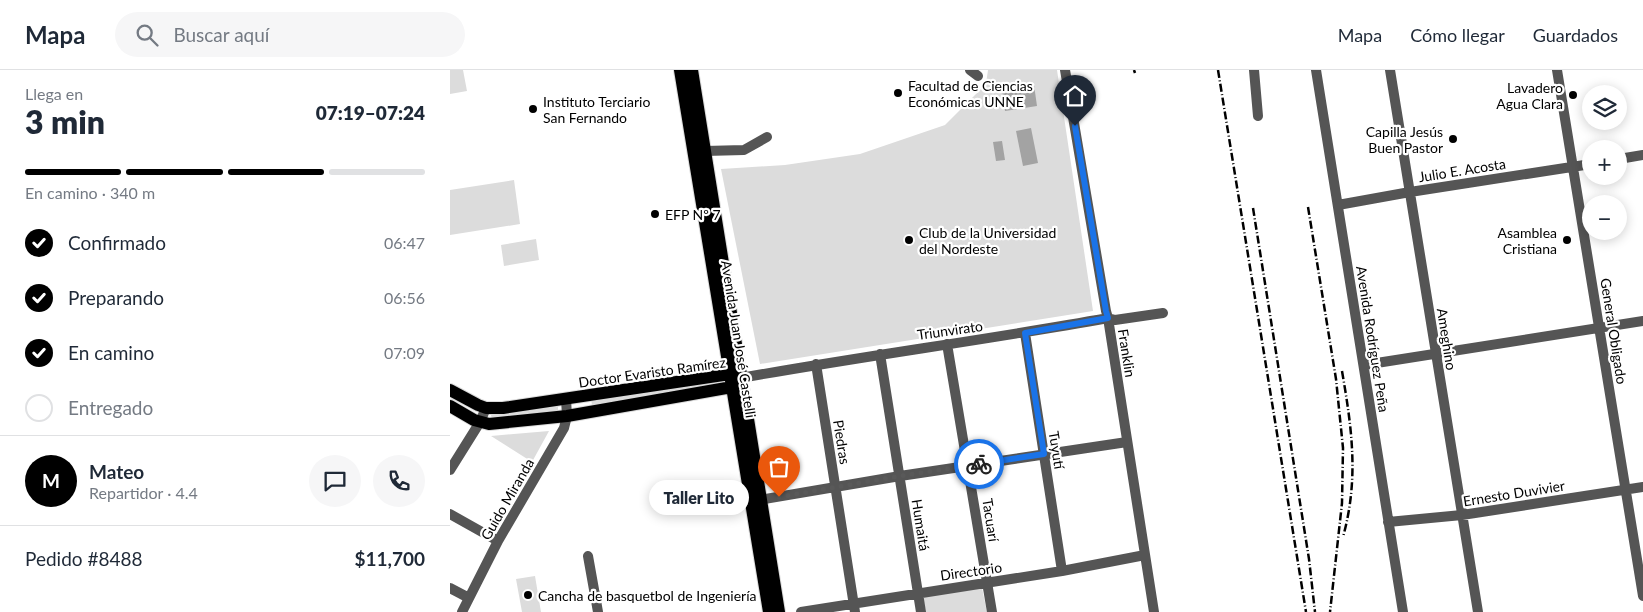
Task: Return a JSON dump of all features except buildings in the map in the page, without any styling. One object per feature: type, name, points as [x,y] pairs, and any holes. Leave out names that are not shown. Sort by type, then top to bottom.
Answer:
[{"type":"main road","name":"Avenida Juan José Castelli","points":[[680,70],[755,500],[779,612]]},
{"type":"main road","name":"Avenida Juan José Castelli","points":[[692,70],[705,151],[734,380]]},
{"type":"main road","name":"Doctor Evaristo Ramírez","points":[[450,390],[486,408],[503,408],[734,380]]},
{"type":"main road","name":"Doctor Evaristo Ramírez","points":[[450,406],[480,422],[489,424],[568,416],[734,380]]},
{"type":"main road","name":"Avenida Juan José Castelli","points":[[755,500],[768,612]]},
{"type":"street","name":"Franklin","points":[[1066,70],[1108,318],[1154,612]]},
{"type":"street","points":[[1254,70],[1258,116]]},
{"type":"street","name":"Avenida Rodríguez Peña","points":[[1316,70],[1403,612]]},
{"type":"street","name":"Ameghino","points":[[1390,70],[1478,612]]},
{"type":"street","name":"General Obligado","points":[[1557,70],[1626,490],[1641,569],[1643,596]]},
{"type":"street","points":[[705,151],[744,150],[767,137]]},
{"type":"street","points":[[1627,158],[1643,155]]},
{"type":"street","name":"Julio E. Acosta","points":[[1338,205],[1582,166]]},
{"type":"street","name":"Triunvirato","points":[[734,380],[816,364],[1025,333],[1108,318],[1115,320],[1162,313]]},
{"type":"street","points":[[1364,365],[1643,321]]},
{"type":"street","name":"Tuyutí","points":[[1025,333],[1062,571]]},
{"type":"street","name":"Tacuarí","points":[[947,344],[992,612]]},
{"type":"street","name":"Humaitá","points":[[880,354],[921,612]]},
{"type":"street","name":"Piedras","points":[[816,364],[855,608]]},
{"type":"street","points":[[566,399],[568,416]]},
{"type":"street","points":[[450,470],[480,422],[486,408]]},
{"type":"street","name":"Guido Miranda","points":[[462,612],[498,541],[564,428],[568,416]]},
{"type":"street","points":[[755,500],[1127,442]]},
{"type":"street","name":"Ernesto Duvivier","points":[[1388,522],[1462,515],[1643,487]]},
{"type":"street","points":[[450,514],[498,541]]},
{"type":"street","name":"Directorio","points":[[801,612],[855,608],[918,592],[1062,571],[1145,555]]},
{"type":"street","points":[[588,556],[598,612]]},
{"type":"street","points":[[450,588],[469,598]]},
{"type":"shaded area","points":[[450,70],[463,70],[467,91],[450,94]]},
{"type":"shaded area","name":"Club de la Universidad del Nordeste","points":[[988,70],[1057,70],[1093,311],[760,364],[721,169],[785,165],[860,154],[945,125],[986,84]]},
{"type":"shaded area","points":[[1034,85],[1037,106],[1005,111],[1002,90]]},
{"type":"shaded area","points":[[1031,128],[1038,163],[1023,166],[1016,131]]},
{"type":"shaded area","points":[[1002,141],[1005,160],[996,161],[993,142]]},
{"type":"shaded area","points":[[514,180],[520,224],[450,235],[450,190]]},
{"type":"shaded area","points":[[536,239],[539,260],[504,266],[501,245]]},
{"type":"shaded area","points":[[713,380],[714,386],[592,405],[591,399]]},
{"type":"shaded area","points":[[558,406],[558,411],[492,419],[491,415]]},
{"type":"shaded area","points":[[549,431],[532,462],[491,436]]},
{"type":"shaded area","name":"Cancha de basquetbol de Ingeniería","points":[[535,576],[541,612],[522,612],[516,579]]},
{"type":"shaded area","points":[[982,588],[987,612],[926,612],[923,597]]},
{"type":"railway","points":[[1218,70],[1306,612]]},
{"type":"railway","points":[[1308,207],[1336,379],[1343,448],[1342,503],[1330,612]]},
{"type":"railway","points":[[1253,208],[1309,559],[1315,612]]},
{"type":"railway","points":[[1342,371],[1349,413],[1352,454],[1351,495],[1343,537]]},
{"type":"way so far","points":[[779,497],[979,464]]},
{"type":"place","name":"Facultad de Ciencias Económicas UNNE","points":[[898,93]]},
{"type":"place","name":"Lavadero Agua Clara","points":[[1573,95]]},
{"type":"place","name":"Instituto Terciario San Fernando","points":[[533,109]]},
{"type":"place","name":"Capilla Jesús Buen Pastor","points":[[1453,139]]},
{"type":"place","name":"EFP Nº 7","points":[[655,214]]},
{"type":"place","name":"Club de la Universidad del Nordeste","points":[[909,240]]},
{"type":"place","name":"Asamblea Cristiana","points":[[1567,240]]},
{"type":"place","name":"Taller Lito","points":[[779,497]]},
{"type":"place","name":"Cancha de basquetbol de Ingeniería","points":[[528,595]]},
{"type":"route","points":[[979,464],[1044,454],[1025,333],[1108,318],[1075,126]]}]
